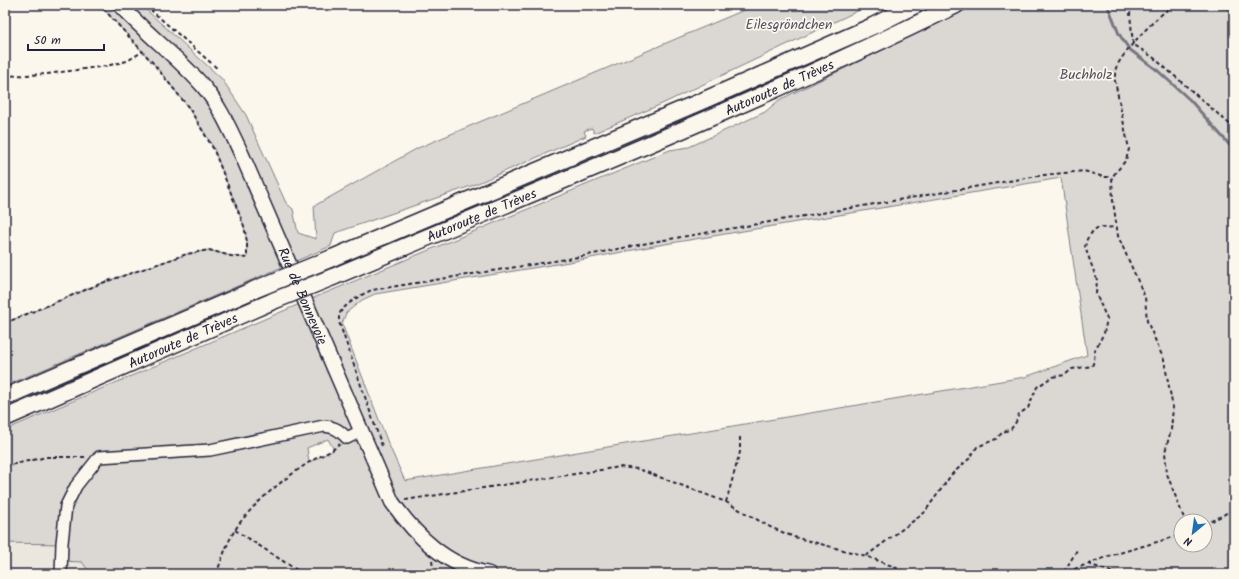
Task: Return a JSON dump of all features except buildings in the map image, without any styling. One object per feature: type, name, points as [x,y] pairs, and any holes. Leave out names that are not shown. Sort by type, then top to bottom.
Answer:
[{"type":"highway","name":"Autoroute de Trèves","points":[[5,397],[256,289],[709,98],[873,26],[915,5]]},
{"type":"highway","name":"Autoroute de Trèves","points":[[5,418],[273,302],[707,119],[880,42],[956,5]]},
{"type":"main road","name":"Rue de Bonnevoie","points":[[120,5],[181,63],[199,83],[222,114],[245,163],[392,502],[419,536],[434,549],[455,563],[489,574]]},
{"type":"lane","points":[[61,574],[62,544],[66,506],[76,486],[99,457],[210,450],[324,426],[333,426],[347,438],[361,432]]},
{"type":"path","points":[[5,322],[102,283],[188,254],[209,250],[231,256],[247,258],[247,242],[244,226],[213,148],[189,108],[153,63],[100,5]]},
{"type":"path","points":[[145,5],[218,69]]},
{"type":"path","points":[[1131,5],[1130,14],[1134,44],[1154,58],[1234,128]]},
{"type":"path","points":[[1174,5],[1141,34],[1120,61],[1115,70],[1115,81],[1129,149],[1126,160],[1112,177],[1113,201],[1118,236],[1145,296],[1148,320],[1164,360],[1173,408],[1165,452],[1167,474],[1182,513]]},
{"type":"path","points":[[1206,5],[1234,9]]},
{"type":"path","points":[[1219,5],[1222,8]]},
{"type":"path","points":[[5,76],[47,74],[106,66],[127,61],[142,52]]},
{"type":"path","points":[[382,448],[339,322],[339,315],[342,310],[359,296],[372,290],[573,258],[658,241],[1044,175],[1084,171],[1104,177],[1112,177]]},
{"type":"path","points":[[866,556],[924,513],[952,474],[970,458],[977,447],[996,439],[1003,432],[1011,429],[1019,414],[1028,408],[1037,387],[1052,377],[1064,375],[1072,369],[1092,366],[1095,350],[1104,333],[1107,319],[1096,294],[1097,280],[1085,247],[1087,239],[1097,228],[1116,227]]},
{"type":"path","points":[[726,502],[740,452],[740,437]]},
{"type":"path","points":[[216,574],[230,538],[252,510],[279,485],[309,463],[334,450],[347,438]]},
{"type":"path","points":[[5,466],[47,457],[99,457]]},
{"type":"path","points":[[392,502],[620,467],[638,469],[726,502],[770,527],[794,537],[866,556],[909,574]]},
{"type":"path","points":[[1213,521],[1234,509]]},
{"type":"path","points":[[235,530],[303,574]]},
{"type":"path","points":[[1062,573],[1173,537]]},
{"type":"path","points":[[1062,573],[1077,550]]},
{"type":"path","points":[[1087,564],[1118,574]]},
{"type":"path","points":[[1015,574],[1016,570]]},
{"type":"shaded area","points":[[5,543],[62,543],[62,561],[82,562],[89,574],[5,574]]},
{"type":"green space","name":"Eilesgröndchen","points":[[100,5],[141,5],[222,79],[246,115],[286,203],[293,209],[298,233],[316,239],[314,206],[418,148],[756,5],[870,5],[664,103],[594,133],[592,128],[584,131],[586,136],[471,186],[335,233],[331,246],[5,386],[5,323],[102,283],[187,254],[209,250],[231,256],[247,258],[247,242],[244,226],[213,147],[189,108],[153,63]]},
{"type":"green space","name":"Buchholz","points":[[976,5],[1234,5],[1234,574],[89,574],[82,562],[62,561],[62,544],[5,543],[5,430],[316,297],[670,150],[689,147],[765,112],[779,100]],"holes":[[[1061,178],[1087,355],[1025,377],[405,481],[388,443],[342,324],[346,313],[362,300],[375,294]],[[328,439],[334,450],[309,462],[307,448]]]},
{"type":"waterway","points":[[1109,5],[1108,6],[1119,34],[1129,49],[1157,70],[1190,100],[1234,150]]}]
